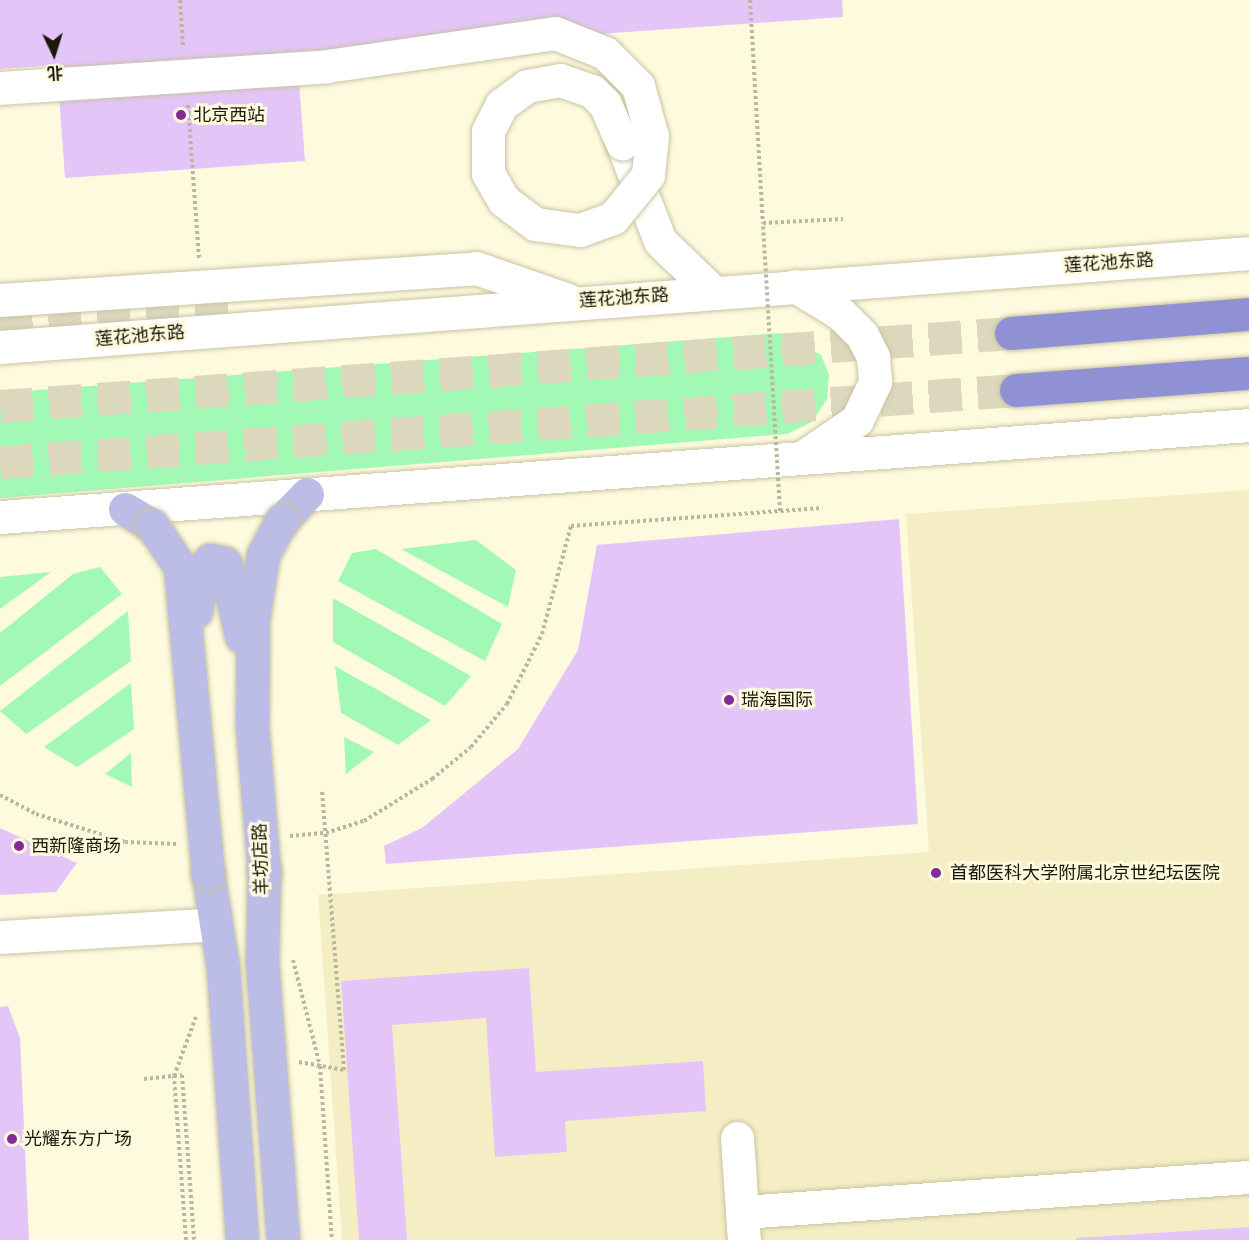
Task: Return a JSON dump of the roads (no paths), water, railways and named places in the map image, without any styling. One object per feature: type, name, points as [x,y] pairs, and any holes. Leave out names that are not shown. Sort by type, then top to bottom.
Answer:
[{"type":"highway","points":[[1011,333],[1249,314]]},
{"type":"highway","points":[[1016,390],[1249,373]]},
{"type":"main road","name":"羊坊店路","points":[[283,1240],[262,961],[264,872],[252,727],[258,582],[263,555],[282,520],[307,494]]},
{"type":"main road","points":[[138,517],[180,567],[193,670],[208,874],[216,924],[242,1240]]},
{"type":"main road","points":[[193,670],[202,570],[210,560],[225,563],[239,614],[252,727]]},
{"type":"street","points":[[0,88],[327,66],[555,33],[605,53],[638,87],[652,136],[648,174],[613,218],[580,230],[535,224],[504,201],[488,173],[488,131],[501,105],[527,86],[560,80],[592,92],[605,104],[622,143],[660,241],[713,292]]},
{"type":"street","points":[[852,282],[888,260],[1249,233]]},
{"type":"street","name":"莲花池东路","points":[[0,347],[572,302],[1249,254]]},
{"type":"street","points":[[0,300],[201,284],[476,268],[572,302]]},
{"type":"street","points":[[795,286],[841,314],[862,335],[873,357],[875,382],[857,420],[802,458]]},
{"type":"street","points":[[0,517],[138,517],[307,494],[1249,425]]},
{"type":"street","points":[[0,937],[216,924]]},
{"type":"street","points":[[737,1138],[743,1226],[1249,1177]]},
{"type":"tunnel","points":[[0,330],[236,313]]},
{"type":"tunnel","points":[[0,406],[1011,333]]},
{"type":"tunnel","points":[[0,462],[1016,390]]},
{"type":"place","name":"北京西站","points":[[181,115]]},
{"type":"place","name":"瑞海国际","points":[[729,700]]},
{"type":"place","name":"西新隆商场","points":[[19,846]]},
{"type":"place","name":"首都医科大学附属北京世纪坛医院","points":[[936,873]]},
{"type":"place","name":"光耀东方广场","points":[[12,1139]]}]
